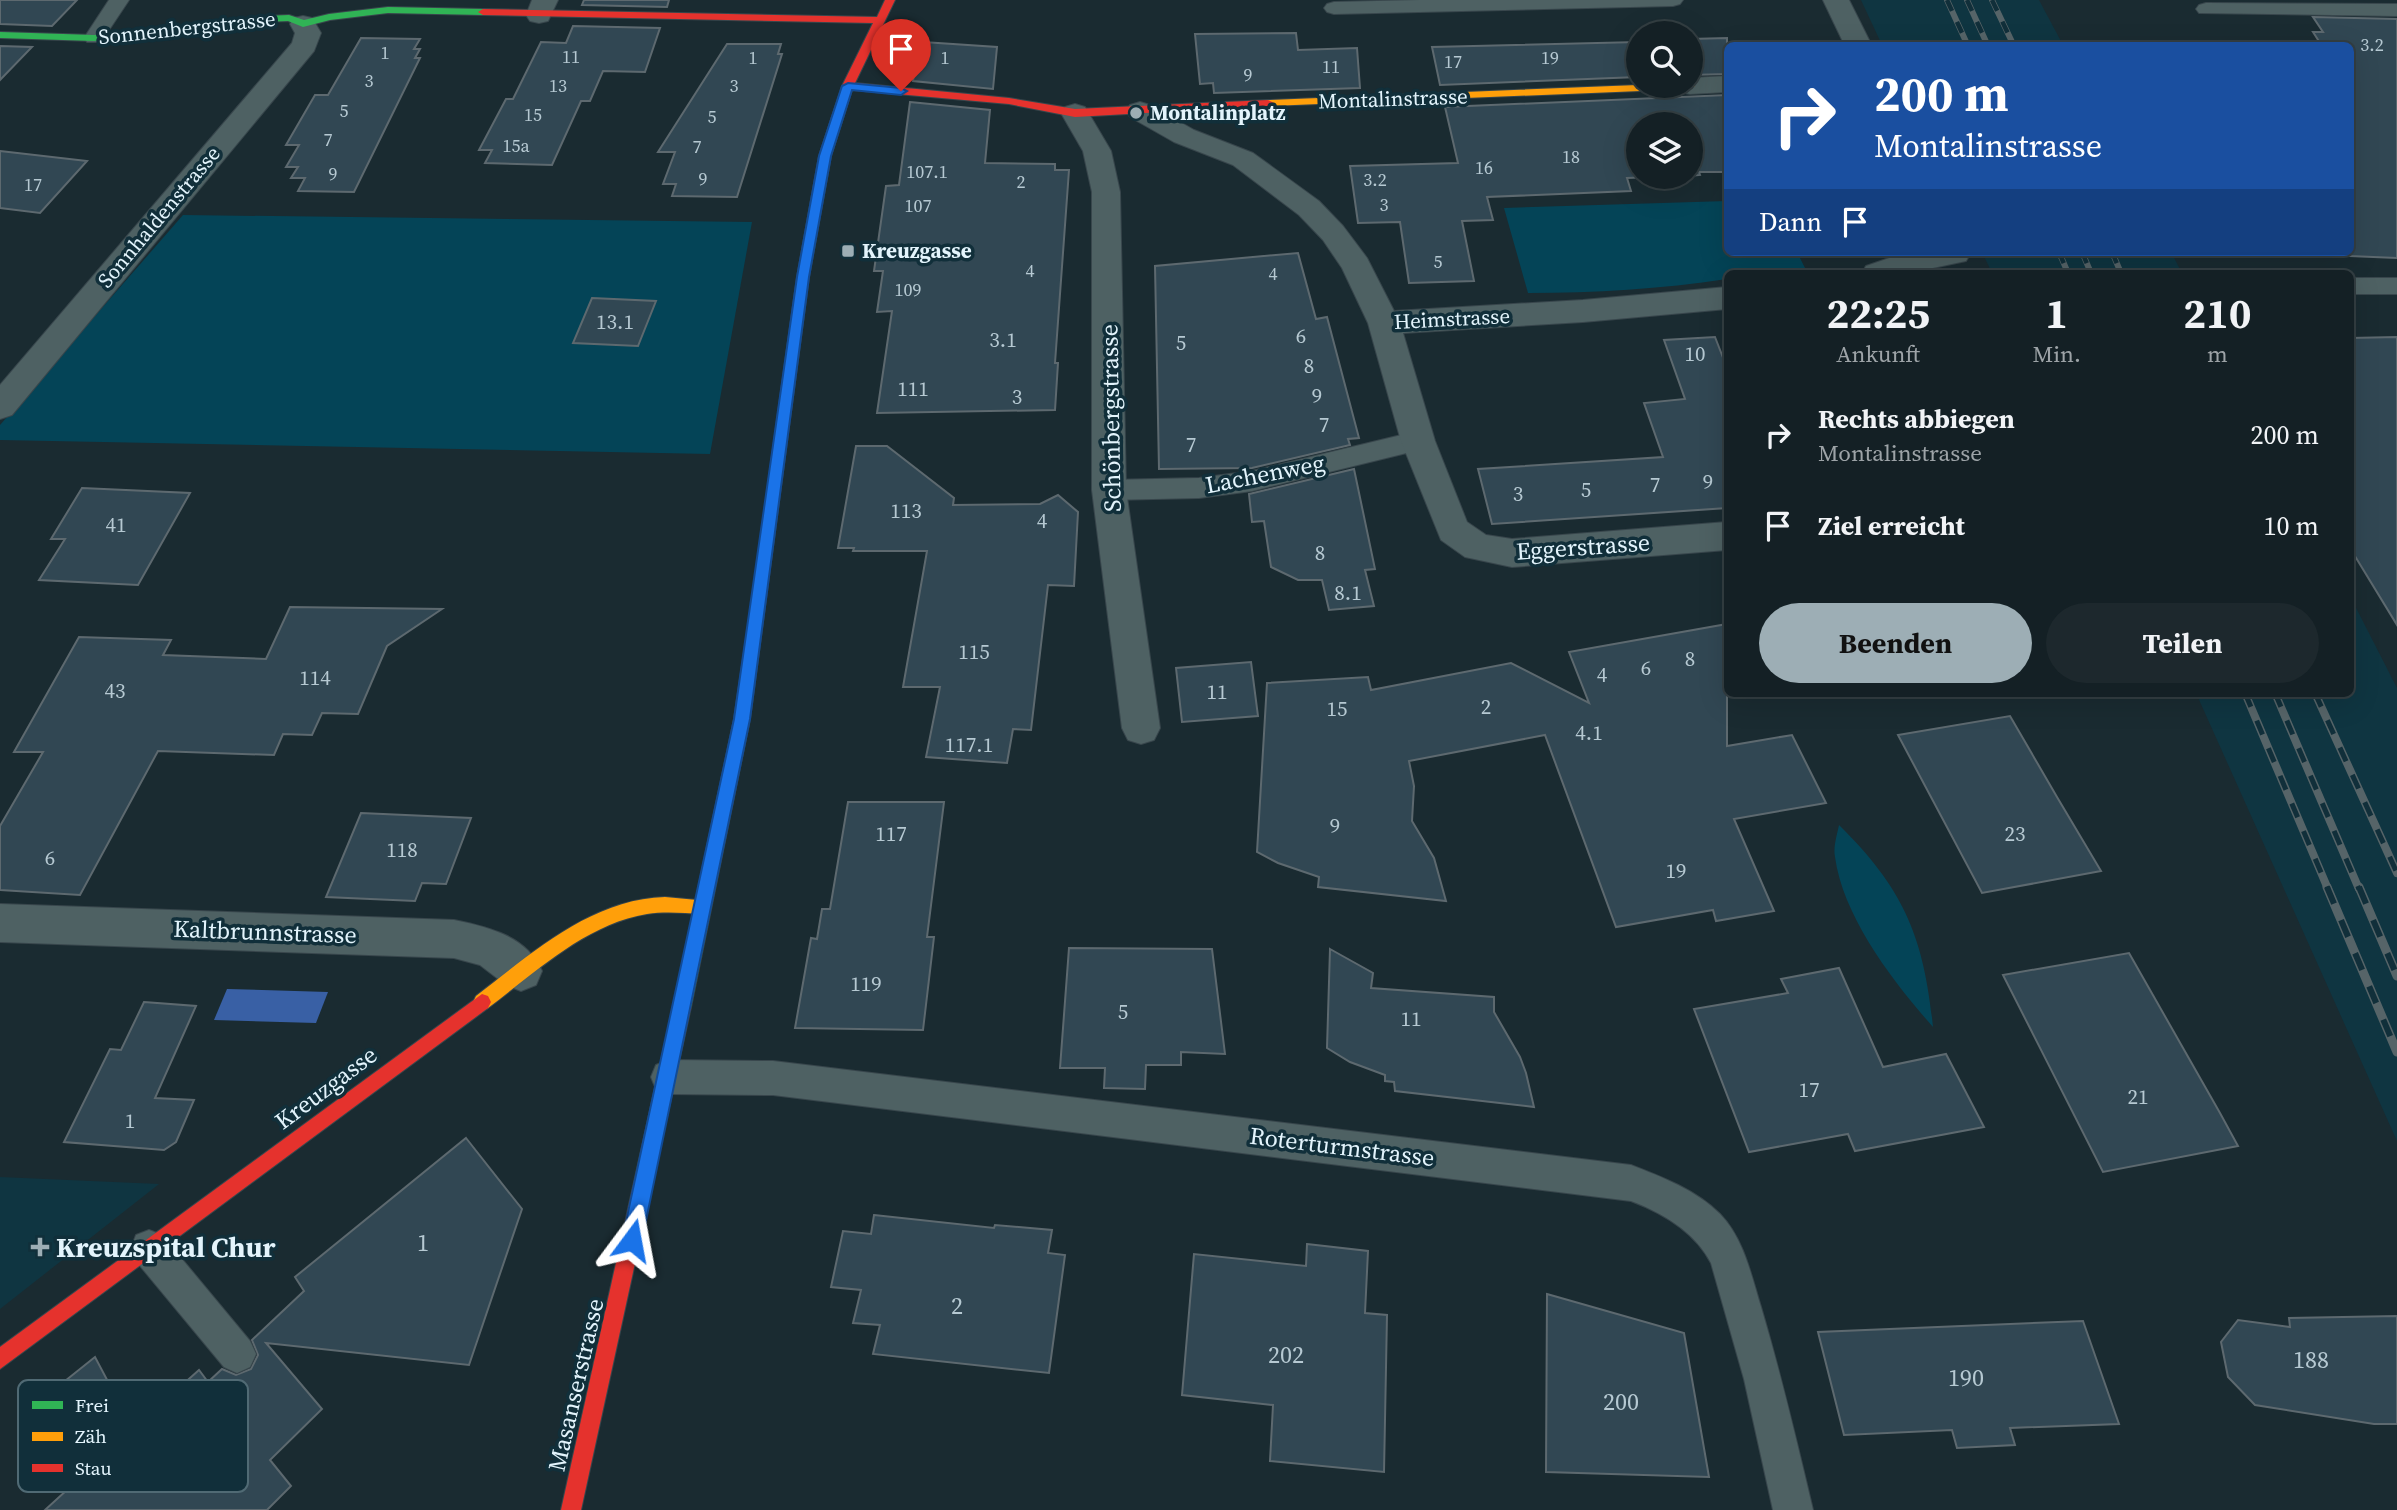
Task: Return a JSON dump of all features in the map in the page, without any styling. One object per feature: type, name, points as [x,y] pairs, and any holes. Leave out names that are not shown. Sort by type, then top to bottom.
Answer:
[{"type":"street","name":"Masanserstrasse","points":[[571,1510],[668,1077],[750,671],[803,277],[825,156],[848,86],[890,0]]},
{"type":"street","points":[[1836,0],[1857,42]]},
{"type":"street","name":"Sonnenbergstrasse","points":[[0,35],[94,38],[289,18],[303,24],[326,14],[375,9],[542,8],[880,20]]},
{"type":"street","name":"Sonnhaldenstrasse","points":[[0,407],[304,45],[308,33],[303,24]]},
{"type":"street","name":"Montalinstrasse","points":[[1703,85],[1724,84]]},
{"type":"street","name":"Montalinstrasse","points":[[848,86],[1009,101],[1075,113],[1140,111],[1180,106],[1626,89]]},
{"type":"street","name":"Heimstrasse","points":[[1140,111],[1184,136],[1244,159],[1309,208],[1356,265],[1384,323],[1572,312],[1724,298]]},
{"type":"street","name":"Schönbergstrasse","points":[[1075,113],[1097,151],[1106,192],[1109,491],[1141,728]]},
{"type":"street","points":[[1886,270],[1915,260],[1958,260]]},
{"type":"street","name":"Eggerstrasse","points":[[1384,323],[1418,441],[1453,530],[1477,547],[1512,553],[1724,536]]},
{"type":"street","name":"Kreuzgasse","points":[[0,1359],[570,937],[622,912],[646,906],[702,906]]},
{"type":"street","name":"Kaltbrunnstrasse","points":[[0,923],[454,939],[491,947],[508,957],[521,971]]},
{"type":"lane","points":[[94,38],[118,0]]},
{"type":"lane","points":[[1334,8],[1673,0]]},
{"type":"lane","points":[[2206,9],[2397,10]]},
{"type":"lane","points":[[2354,286],[2397,286]]},
{"type":"lane","name":"Lachenweg","points":[[1109,491],[1227,485],[1284,475],[1418,441]]},
{"type":"lane","name":"Roterturmstrasse","points":[[668,1077],[773,1078],[1426,1156],[1631,1183],[1662,1194],[1699,1220],[1717,1238],[1731,1268],[1758,1357],[1793,1510]]},
{"type":"lane","points":[[149,1248],[237,1354]]},
{"type":"shaded area","points":[[1861,0],[2039,0],[2061,42],[1881,42]]},
{"type":"shaded area","points":[[1724,201],[1724,256],[1799,256],[1805,268],[1724,270],[1724,279],[1653,288],[1528,293],[1504,208]]},
{"type":"shaded area","points":[[183,215],[752,222],[710,454],[0,440],[0,425]]},
{"type":"shaded area","points":[[1984,256],[2173,256],[2180,270],[1991,270]]},
{"type":"shaded area","points":[[2354,604],[2397,688],[2397,1141],[2198,697],[2354,697]]},
{"type":"shaded area","points":[[1839,825],[1880,871],[1907,916],[1924,966],[1933,1027],[1887,970],[1848,903],[1835,853]]},
{"type":"shaded area","name":"Kreuzspital Chur","points":[[0,1177],[159,1184],[0,1309]]},
{"type":"water","points":[[227,989],[328,992],[316,1023],[214,1020]]},
{"type":"building","points":[[0,0],[77,0],[52,26],[0,24]]},
{"type":"building","points":[[584,0],[669,0],[667,7],[582,5]]},
{"type":"building","points":[[2313,17],[2397,19],[2397,258],[2350,256],[2354,256],[2354,42],[2319,42],[2313,32],[2323,32]]},
{"type":"building","points":[[573,26],[660,28],[645,72],[603,71],[590,101],[581,101],[552,165],[485,163],[492,150],[479,150],[506,99],[513,99],[541,42],[566,43]]},
{"type":"building","points":[[1296,33],[1298,50],[1357,48],[1360,88],[1214,93],[1213,83],[1200,84],[1195,34]]},
{"type":"building","points":[[361,38],[420,39],[414,49],[420,49],[415,58],[420,58],[354,192],[298,191],[305,178],[291,178],[298,167],[286,167],[299,145],[286,145],[315,95],[328,95]]},
{"type":"building","points":[[1727,38],[1727,42],[1724,42],[1724,74],[1703,75],[1703,39]]},
{"type":"building","points":[[923,42],[997,47],[993,89],[913,81]]},
{"type":"building","points":[[1626,42],[1626,77],[1440,85],[1432,47]]},
{"type":"building","points":[[727,44],[781,44],[778,54],[782,54],[737,197],[672,196],[676,184],[663,184],[675,152],[658,152]]},
{"type":"building","points":[[0,46],[32,47],[0,80]]},
{"type":"building","points":[[1724,95],[1724,172],[1703,172],[1703,112],[1626,112],[1626,189],[1631,191],[1487,197],[1493,220],[1462,221],[1474,281],[1409,283],[1400,222],[1358,223],[1350,166],[1458,163],[1445,107]]},
{"type":"building","points":[[910,102],[990,110],[985,163],[1055,164],[1055,170],[1069,170],[1055,363],[1058,363],[1055,410],[877,413],[892,311],[877,312],[883,271],[874,271],[886,186],[899,185]]},
{"type":"building","points":[[0,151],[87,161],[40,213],[0,208]]},
{"type":"building","points":[[1298,253],[1316,319],[1327,317],[1359,438],[1348,439],[1350,445],[1252,468],[1159,469],[1155,266]]},
{"type":"building","points":[[592,298],[656,301],[638,346],[573,343]]},
{"type":"building","points":[[1715,337],[1724,360],[1724,508],[1492,524],[1478,469],[1663,457],[1644,403],[1685,399],[1664,340]]},
{"type":"building","points":[[2397,337],[2397,625],[2354,555],[2354,338]]},
{"type":"building","points":[[856,446],[887,446],[954,498],[953,505],[1040,504],[1058,495],[1078,512],[1074,586],[1048,585],[1031,730],[1013,729],[1007,763],[926,757],[940,687],[903,687],[927,551],[853,551],[854,548],[838,548]]},
{"type":"building","points":[[1354,469],[1375,569],[1365,570],[1374,606],[1329,610],[1322,580],[1298,580],[1271,567],[1264,521],[1252,522],[1249,494]]},
{"type":"building","points":[[82,488],[190,493],[138,585],[39,580],[65,539],[51,539]]},
{"type":"building","points":[[290,607],[442,609],[387,646],[358,714],[322,713],[312,735],[283,734],[274,755],[158,751],[80,895],[0,890],[0,826],[43,752],[14,752],[79,637],[171,640],[163,655],[266,659]]},
{"type":"building","points":[[1724,625],[1727,746],[1792,735],[1826,803],[1734,819],[1774,911],[1716,921],[1713,910],[1616,927],[1545,735],[1409,761],[1414,786],[1412,821],[1434,858],[1446,901],[1318,887],[1319,877],[1278,863],[1257,852],[1267,683],[1368,677],[1371,690],[1511,663],[1589,703],[1569,652]]},
{"type":"building","points":[[1251,662],[1258,716],[1182,722],[1176,668]]},
{"type":"building","points":[[2010,716],[2101,871],[1982,893],[1898,735]]},
{"type":"building","points":[[848,802],[944,802],[927,937],[934,937],[923,1030],[795,1028],[811,938],[817,939],[822,909],[830,909]]},
{"type":"building","points":[[361,813],[471,818],[446,884],[422,883],[415,901],[326,897]]},
{"type":"building","points":[[1069,948],[1212,949],[1225,1054],[1181,1052],[1181,1065],[1146,1065],[1145,1089],[1104,1088],[1105,1068],[1060,1068]]},
{"type":"building","points":[[1330,949],[1373,973],[1371,988],[1494,997],[1494,1012],[1520,1057],[1534,1107],[1395,1091],[1394,1082],[1385,1081],[1385,1075],[1350,1062],[1327,1048]]},
{"type":"building","points":[[2129,953],[2238,1146],[2103,1172],[2003,975]]},
{"type":"building","points":[[1839,968],[1883,1067],[1946,1054],[1984,1127],[1855,1151],[1848,1134],[1749,1152],[1694,1009],[1788,993],[1781,979]]},
{"type":"building","points":[[144,1002],[196,1006],[155,1098],[194,1100],[176,1142],[164,1150],[64,1142],[110,1049],[121,1050]]},
{"type":"building","points":[[466,1138],[522,1209],[469,1365],[266,1343],[322,1409],[270,1460],[291,1486],[267,1510],[45,1510],[65,1492],[248,1492],[248,1380],[210,1380],[222,1369],[236,1375],[251,1369],[258,1355],[252,1340],[304,1291],[295,1277]]},
{"type":"building","points":[[874,1215],[994,1228],[995,1225],[1052,1230],[1048,1253],[1065,1255],[1049,1373],[873,1354],[880,1325],[853,1323],[861,1290],[831,1287],[843,1231],[871,1234]]},
{"type":"building","points":[[1307,1244],[1368,1251],[1365,1313],[1387,1315],[1384,1472],[1270,1461],[1273,1405],[1182,1395],[1194,1254],[1306,1266]]},
{"type":"building","points":[[1547,1294],[1684,1333],[1709,1477],[1546,1472]]},
{"type":"building","points":[[2397,1316],[2397,1424],[2374,1424],[2255,1405],[2228,1377],[2221,1342],[2238,1320],[2290,1327],[2289,1318]]},
{"type":"building","points":[[2083,1321],[2119,1424],[2010,1428],[2015,1445],[1957,1448],[1952,1430],[1844,1435],[1818,1332]]},
{"type":"building","points":[[95,1357],[107,1380],[66,1380]]},
{"type":"building","points":[[199,1370],[206,1380],[188,1380]]},
{"type":"railway","points":[[1947,0],[1966,42]]},
{"type":"railway","points":[[1967,0],[1986,42]]},
{"type":"railway","points":[[1992,0],[2012,42]]},
{"type":"railway","points":[[2061,256],[2067,270]]},
{"type":"railway","points":[[2084,256],[2090,270]]},
{"type":"railway","points":[[2114,256],[2120,270]]},
{"type":"railway","points":[[2247,697],[2328,889]]},
{"type":"railway","points":[[2277,697],[2359,889]]},
{"type":"railway","points":[[2317,697],[2397,873]]},
{"type":"railway","points":[[2327,887],[2397,1052]]},
{"type":"railway","points":[[2359,887],[2397,976]]},
{"type":"traffic: fast","points":[[0,35],[94,38],[264,19],[289,18],[303,24],[329,17],[388,10],[483,12]]},
{"type":"traffic: fast","points":[[682,1007],[742,719],[759,599]]},
{"type":"traffic: slow","points":[[1268,103],[1626,89]]},
{"type":"traffic: slow","points":[[482,1002],[538,959],[599,922],[620,913],[650,906],[702,906]]},
{"type":"traffic: jam","points":[[759,599],[803,277],[825,156],[848,86],[890,0]]},
{"type":"traffic: jam","points":[[483,12],[880,20]]},
{"type":"traffic: jam","points":[[848,86],[1009,101],[1075,113],[1268,103]]},
{"type":"traffic: jam","points":[[0,1359],[482,1002]]},
{"type":"traffic: jam","points":[[571,1510],[682,1007]]},
{"type":"place","name":"Montalinplatz","points":[[1136,113]]},
{"type":"place","name":"Kreuzgasse","points":[[848,251]]},
{"type":"place","name":"Kreuzspital Chur","points":[[40,1247]]},
{"type":"route","points":[[632,1240],[742,719],[803,277],[825,156],[848,86],[901,91]]}]
